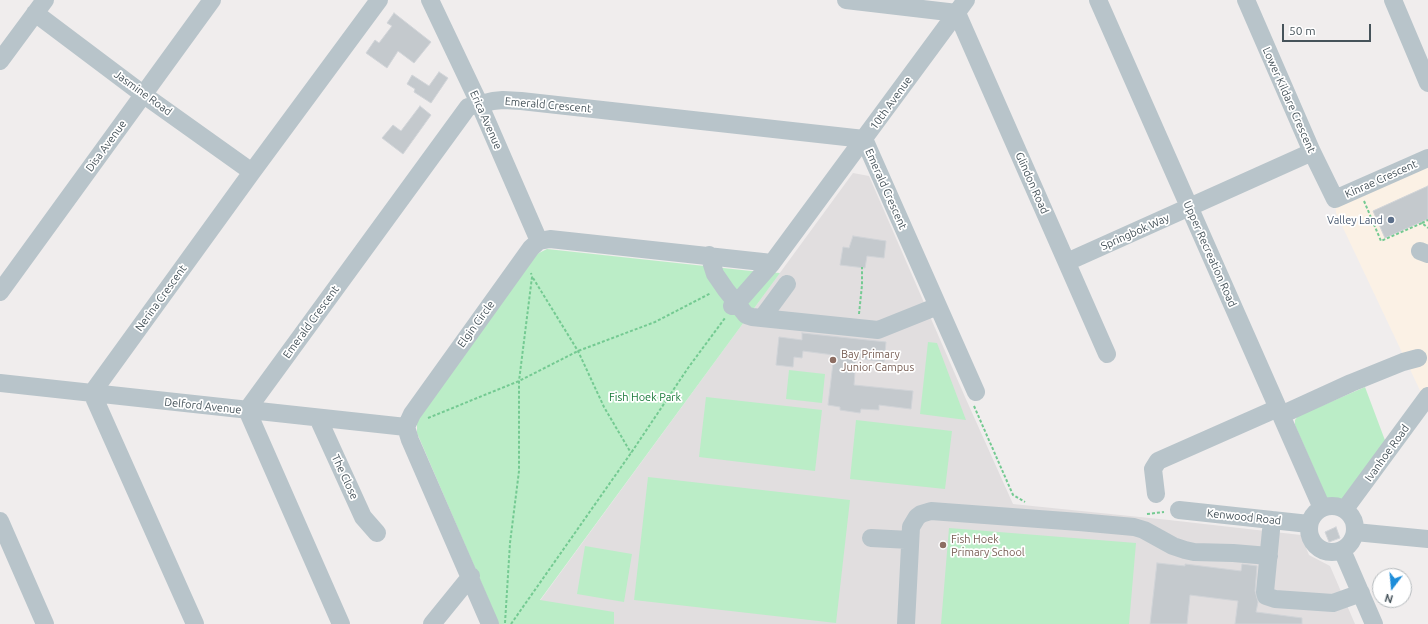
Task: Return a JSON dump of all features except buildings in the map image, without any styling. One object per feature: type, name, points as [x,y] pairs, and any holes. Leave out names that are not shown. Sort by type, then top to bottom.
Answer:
[{"type":"street","name":"Disa Avenue","points":[[0,292],[212,0]]},
{"type":"street","name":"Nerina Crescent","points":[[92,393],[379,0]]},
{"type":"street","name":"Erica Avenue","points":[[430,0],[479,103],[539,241]]},
{"type":"street","points":[[846,0],[961,6]]},
{"type":"street","name":"Upper Recreation Road","points":[[1098,0],[1322,508]]},
{"type":"street","name":"Lower Kildare Crescent","points":[[1246,0],[1312,152],[1335,199]]},
{"type":"street","points":[[1393,0],[1428,83]]},
{"type":"street","name":"10th Avenue","points":[[735,305],[772,263],[961,6]]},
{"type":"street","name":"Glindon Road","points":[[961,6],[1067,262],[1107,354]]},
{"type":"street","name":"Jasmine Road","points":[[40,7],[144,95],[252,172]]},
{"type":"street","points":[[0,61],[40,7]]},
{"type":"street","name":"Emerald Crescent","points":[[247,410],[468,107],[479,103],[503,100],[864,139],[976,392]]},
{"type":"street","name":"Springbok Way","points":[[1067,262],[1312,152]]},
{"type":"street","name":"Kinrae Crescent","points":[[1335,199],[1428,158]]},
{"type":"street","points":[[539,241],[550,239],[772,263]]},
{"type":"street","name":"Elgin Circle","points":[[406,427],[412,414],[526,254],[539,241]]},
{"type":"street","points":[[709,255],[715,274],[735,305],[746,315],[752,317],[871,330],[882,329],[938,306]]},
{"type":"street","points":[[762,318],[787,284]]},
{"type":"street","points":[[1156,494],[1153,469],[1158,461],[1403,362],[1418,358]]},
{"type":"street","name":"Delford Avenue","points":[[0,383],[406,427]]},
{"type":"street","points":[[92,393],[195,624]]},
{"type":"street","name":"Ivanhoe Road","points":[[1345,509],[1427,400]]},
{"type":"street","points":[[247,410],[341,624]]},
{"type":"street","name":"The Close","points":[[318,418],[364,517],[377,533]]},
{"type":"street","points":[[406,427],[410,440],[471,576],[490,624]]},
{"type":"street","points":[[1338,506],[1345,509],[1354,519],[1355,532],[1353,539],[1348,546],[1342,550],[1328,552],[1321,549],[1311,538],[1309,531],[1312,518],[1316,512],[1322,508],[1338,506]]},
{"type":"street","name":"Kenwood Road","points":[[1179,510],[1310,524]]},
{"type":"street","points":[[906,624],[911,527],[917,517],[926,512],[1134,527],[1144,530],[1173,546],[1194,552],[1269,556]]},
{"type":"street","points":[[1272,520],[1265,595],[1275,599],[1333,603],[1361,593]]},
{"type":"street","points":[[0,522],[44,624]]},
{"type":"street","points":[[1355,532],[1428,539]]},
{"type":"street","points":[[871,538],[910,540]]},
{"type":"street","points":[[1342,550],[1374,624]]},
{"type":"street","points":[[432,624],[471,576]]},
{"type":"path","points":[[1359,189],[1381,241],[1428,220]]},
{"type":"path","points":[[1422,223],[1428,228]]},
{"type":"path","points":[[526,254],[532,277],[578,351],[604,407],[631,453]]},
{"type":"path","points":[[857,329],[862,285],[862,267]]},
{"type":"path","points":[[505,624],[510,544],[519,471],[519,381],[532,277]]},
{"type":"path","points":[[428,419],[519,381],[578,351],[655,322],[713,292]]},
{"type":"path","points":[[511,624],[631,453],[688,368],[735,305]]},
{"type":"path","points":[[976,392],[972,400],[1013,495],[1021,501],[1027,503]]},
{"type":"path","points":[[1144,514],[1179,510]]},
{"type":"shaded area","points":[[1428,158],[1428,396],[1425,401],[1336,213],[1335,199]]},
{"type":"shaded area","name":"Fish Hoek Primary School","points":[[853,173],[869,176],[1013,504],[1301,535],[1309,555],[1330,566],[1355,624],[523,624]]},
{"type":"green space","name":"Fish Hoek Park","points":[[547,249],[780,273],[540,600],[614,612],[614,624],[499,624],[417,433],[417,420],[533,256]]},
{"type":"green space","points":[[928,342],[937,343],[966,420],[920,414]]},
{"type":"green space","points":[[789,370],[825,374],[822,403],[786,399]]},
{"type":"green space","points":[[1365,387],[1386,443],[1339,503],[1335,504],[1328,501],[1295,425],[1295,420],[1298,416]]},
{"type":"green space","points":[[706,397],[822,410],[815,471],[699,457]]},
{"type":"green space","points":[[856,420],[952,431],[945,489],[850,479]]},
{"type":"green space","points":[[648,477],[850,500],[836,623],[634,600]]},
{"type":"green space","points":[[949,528],[1136,543],[1129,624],[941,624]]},
{"type":"green space","points":[[585,546],[632,554],[624,602],[577,594]]},
{"type":"place","name":"Valley Land","points":[[1391,220]]},
{"type":"place","name":"Bay Primary Junior Campus","points":[[833,360]]},
{"type":"place","name":"Fish Hoek Primary School","points":[[943,545]]}]
